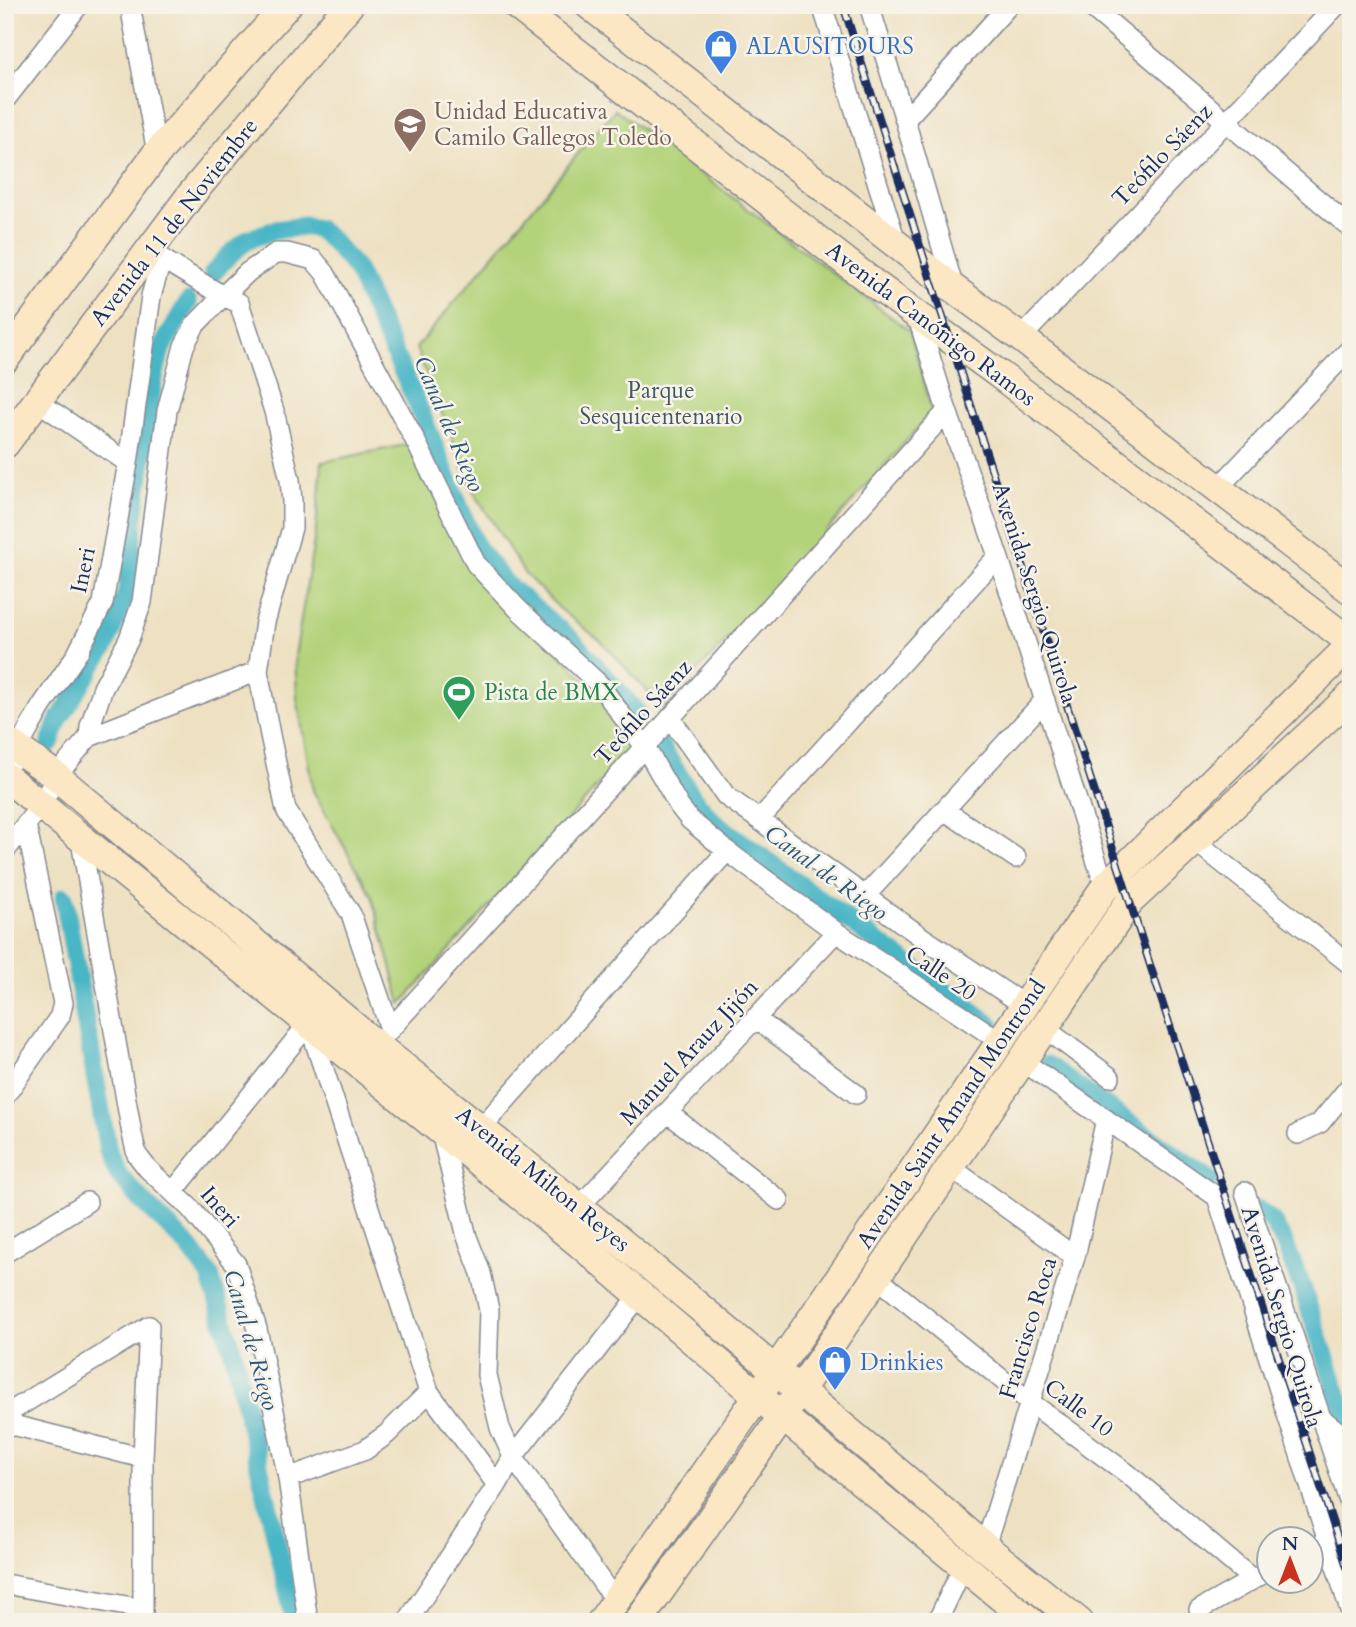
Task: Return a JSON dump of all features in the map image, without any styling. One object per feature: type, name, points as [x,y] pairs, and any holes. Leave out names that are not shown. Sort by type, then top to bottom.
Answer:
[{"type":"street","points":[[5,100],[79,5]]},
{"type":"street","points":[[130,5],[158,153]]},
{"type":"street","points":[[5,359],[158,153],[287,5]]},
{"type":"street","name":"Avenida 11 de Noviembre","points":[[5,444],[156,254],[190,196],[349,5]]},
{"type":"street","name":"Avenida Canónigo Ramos","points":[[516,5],[873,283],[1000,375],[1350,642]]},
{"type":"street","name":"Avenida Canónigo Ramos","points":[[589,5],[954,289],[1351,590]]},
{"type":"street","points":[[822,5],[897,245],[873,283]]},
{"type":"street","points":[[869,5],[954,289]]},
{"type":"street","points":[[905,120],[1009,5]]},
{"type":"street","points":[[1089,5],[1351,228]]},
{"type":"street","name":"Teófilo Sáenz","points":[[1021,338],[1337,5]]},
{"type":"street","name":"Calle 20","points":[[223,296],[248,272],[276,253],[314,260],[325,273],[414,438],[476,564],[518,609],[599,684],[645,747],[690,820],[836,932],[1000,1041]]},
{"type":"street","points":[[156,254],[223,296],[239,303],[274,411],[290,480],[292,528],[265,622],[258,671],[286,810],[351,914],[383,1037]]},
{"type":"street","name":"Ineri","points":[[8,759],[77,654],[103,603],[128,463],[156,254]]},
{"type":"street","points":[[89,737],[103,688],[129,639],[142,602],[167,411],[184,346],[195,325],[223,296]]},
{"type":"street","name":"Avenida Sergio Quirola","points":[[917,315],[1105,887]]},
{"type":"street","points":[[1218,488],[1351,348]]},
{"type":"street","points":[[37,401],[128,463]]},
{"type":"street","name":"Teófilo Sáenz","points":[[383,1037],[947,411]]},
{"type":"street","points":[[759,820],[998,556]]},
{"type":"street","name":"Avenida Saint Amand Montrond","points":[[608,1612],[1105,887],[1350,642]]},
{"type":"street","points":[[5,851],[34,814],[56,776],[89,737],[258,671]]},
{"type":"street","name":"Avenida Saint Amand Montrond","points":[[642,1620],[783,1416],[1129,901],[1351,696]]},
{"type":"street","points":[[865,896],[1045,699]]},
{"type":"street","name":"Calle 20","points":[[670,718],[726,796],[1024,1005]]},
{"type":"street","name":"Avenida Milton Reyes","points":[[8,759],[56,776],[383,1037],[481,1128],[985,1548],[1079,1622]]},
{"type":"street","name":"Avenida Milton Reyes","points":[[8,759],[34,814],[80,835],[580,1244],[758,1396],[1031,1622]]},
{"type":"street","points":[[944,810],[1016,858]]},
{"type":"street","points":[[5,1096],[60,1016],[63,1003],[34,814]]},
{"type":"street","name":"Ineri","points":[[80,835],[137,1154],[148,1170],[190,1208],[236,1264],[257,1329],[288,1478],[308,1622]]},
{"type":"street","points":[[1195,841],[1351,965]]},
{"type":"street","points":[[481,1128],[727,851]]},
{"type":"street","name":"Manuel Arauz Jijón","points":[[579,1207],[836,932]]},
{"type":"street","points":[[755,1018],[856,1094]]},
{"type":"street","points":[[173,1192],[309,1023]]},
{"type":"street","points":[[309,1023],[429,1392],[497,1485]]},
{"type":"street","points":[[1043,1027],[1110,1077]]},
{"type":"street","points":[[1021,1060],[1106,1119]]},
{"type":"street","points":[[1298,1134],[1320,1123],[1351,1085]]},
{"type":"street","points":[[667,1112],[779,1200]]},
{"type":"street","name":"Avenida Sergio Quirola","points":[[1106,1119],[1217,1197],[1313,1526]]},
{"type":"street","name":"Francisco Roca","points":[[985,1548],[1075,1258],[1106,1119]]},
{"type":"street","points":[[441,1132],[467,1237],[481,1273],[489,1310],[486,1375],[500,1428],[513,1457],[608,1612]]},
{"type":"street","points":[[950,1167],[1075,1258]]},
{"type":"street","name":"Avenida Sergio Quirola","points":[[1245,1192],[1351,1507]]},
{"type":"street","points":[[5,1253],[87,1202]]},
{"type":"street","name":"Calle 10","points":[[876,1277],[1031,1403],[1254,1570]]},
{"type":"street","points":[[407,1622],[513,1457],[639,1296]]},
{"type":"street","points":[[5,1415],[149,1326],[143,1458],[143,1615],[5,1584]]},
{"type":"street","points":[[288,1478],[365,1450],[387,1434],[429,1392]]},
{"type":"street","points":[[1320,1417],[1351,1442]]},
{"type":"street","points":[[5,1423],[143,1458]]},
{"type":"street","name":"Avenida Sergio Quirola","points":[[1324,1556],[1351,1613]]},
{"type":"street","points":[[937,1622],[963,1567]]},
{"type":"street","points":[[1199,1610],[1254,1578]]},
{"type":"green space","name":"Parque Sesquicentenario","points":[[615,109],[910,331],[932,412],[784,579],[663,708],[602,642],[560,609],[524,573],[471,487],[416,348]]},
{"type":"green space","name":"Pista de BMX","points":[[410,444],[470,564],[593,688],[634,746],[401,1004],[372,896],[313,791],[297,698],[295,656],[316,528],[322,462]]},
{"type":"waterway","name":"Canal de Riego","points":[[213,273],[229,255],[249,239],[275,230],[304,226],[318,229],[331,240],[356,269],[416,401],[476,547],[507,585],[573,641],[637,712]]},
{"type":"waterway","name":"Canal de Riego","points":[[50,743],[58,721],[106,645],[127,592],[134,516],[153,382],[161,349],[188,302]]},
{"type":"waterway","name":"Canal de Riego","points":[[656,739],[694,799],[713,821],[991,1025]]},
{"type":"waterway","name":"Canal de Riego","points":[[64,897],[108,1151],[118,1174],[189,1247],[210,1275],[233,1352],[295,1622]]},
{"type":"waterway","name":"Canal de Riego","points":[[1047,1065],[1209,1179]]},
{"type":"waterway","name":"Canal de Riego","points":[[1257,1209],[1272,1221],[1284,1242],[1351,1425]]},
{"type":"railway","points":[[843,5],[1151,968],[1351,1579]]},
{"type":"place","name":"ALAUSITOURS","points":[[721,76]]},
{"type":"place","name":"Unidad Educativa Camilo Gallegos Toledo","points":[[410,154]]},
{"type":"place","name":"Pista de BMX","points":[[459,722]]},
{"type":"place","name":"Drinkies","points":[[835,1392]]}]
